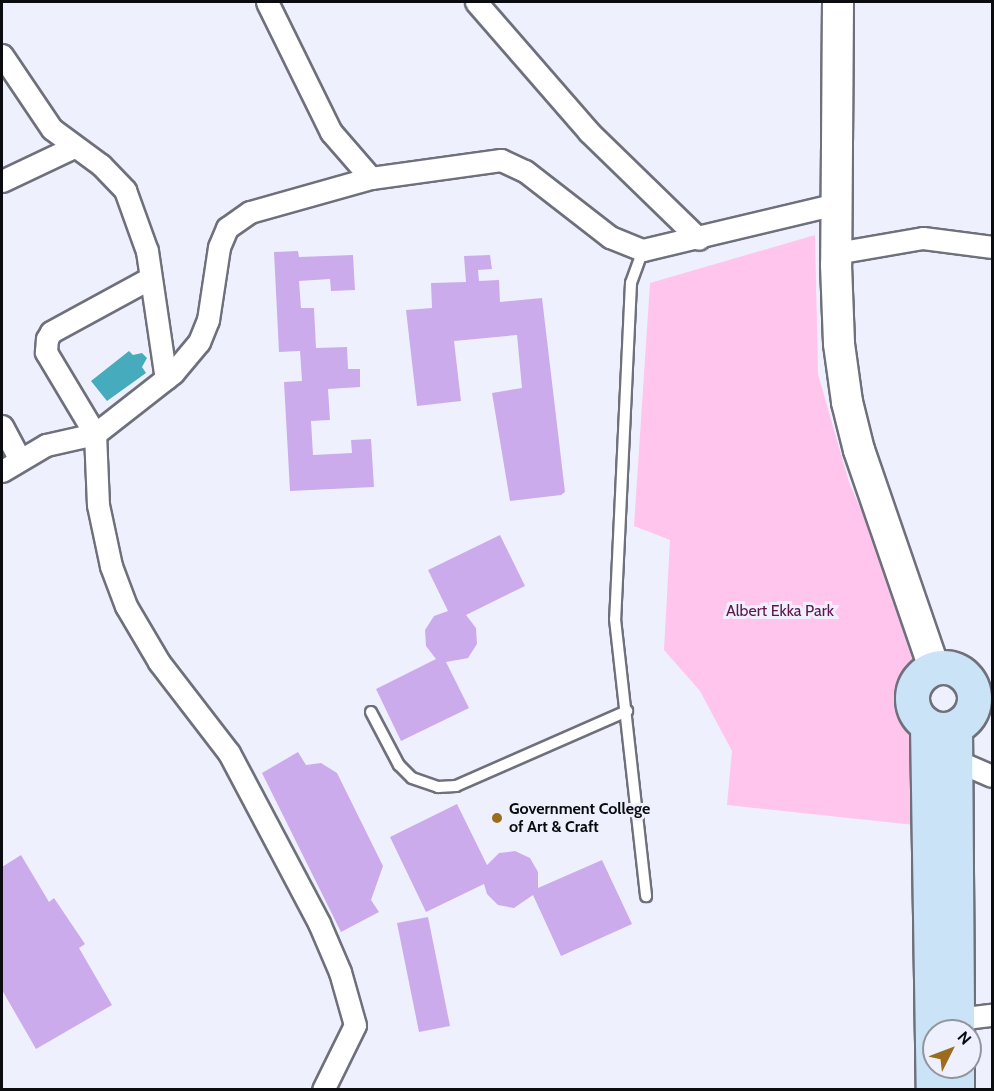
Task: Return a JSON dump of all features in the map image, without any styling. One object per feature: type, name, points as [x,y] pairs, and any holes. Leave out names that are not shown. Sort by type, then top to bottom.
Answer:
[{"type":"main road","points":[[934,668],[959,671],[982,683],[970,714],[941,726],[919,718],[911,699],[917,679],[934,668]]},
{"type":"main road","points":[[941,726],[955,760],[957,1019]]},
{"type":"main road","points":[[933,1089],[941,726]]},
{"type":"street","points":[[267,2],[331,132],[371,178]]},
{"type":"street","points":[[476,2],[589,132],[699,239]]},
{"type":"street","points":[[837,2],[836,253],[839,344],[846,402],[859,450],[934,668]]},
{"type":"street","points":[[2,55],[52,129],[102,165],[125,190],[147,251],[166,379]]},
{"type":"street","points":[[2,181],[74,147]]},
{"type":"street","points":[[2,471],[46,445],[95,434],[166,379],[199,342],[208,320],[219,247],[227,228],[250,212],[371,178],[501,160],[525,171],[610,237],[643,250],[699,239],[836,204]]},
{"type":"street","points":[[836,253],[923,238],[993,247]]},
{"type":"street","points":[[150,278],[51,332],[47,339],[46,352],[95,434],[98,506],[111,566],[126,606],[159,662],[229,753],[319,922],[339,972],[355,1024],[323,1089]]},
{"type":"street","points":[[2,426],[20,460]]},
{"type":"street","points":[[955,760],[993,776]]},
{"type":"lane","points":[[643,250],[631,283],[616,608],[646,896]]},
{"type":"lane","points":[[371,712],[399,765],[412,778],[438,787],[456,786],[627,711]]},
{"type":"green space","name":"Albert Ekka Park","points":[[815,235],[818,374],[849,482],[917,641],[931,701],[932,766],[924,826],[727,805],[732,751],[700,691],[664,650],[670,540],[634,526],[650,283]]},
{"type":"water","points":[[129,351],[133,355],[142,353],[147,358],[142,367],[146,373],[107,401],[91,381]]},
{"type":"building","points":[[298,251],[299,257],[353,255],[355,290],[331,291],[330,279],[299,281],[301,308],[314,308],[316,348],[347,347],[348,369],[360,369],[360,387],[328,389],[330,420],[311,421],[313,455],[352,453],[351,440],[371,439],[374,487],[290,491],[284,382],[302,381],[300,351],[279,352],[274,252]]},
{"type":"building","points":[[490,255],[492,269],[478,270],[479,281],[499,280],[500,302],[542,298],[565,492],[561,495],[510,501],[492,393],[522,388],[517,335],[454,341],[461,401],[417,406],[406,310],[432,308],[431,283],[466,282],[464,256]]},
{"type":"building","points":[[500,535],[525,586],[466,615],[476,628],[477,644],[468,658],[446,662],[469,708],[401,741],[376,689],[436,659],[426,646],[425,630],[434,616],[448,611],[428,570]]},
{"type":"building","points":[[298,752],[306,765],[321,763],[337,773],[383,866],[371,900],[379,912],[341,932],[262,773]]},
{"type":"building","points":[[457,804],[487,865],[499,853],[515,851],[530,858],[538,872],[538,888],[602,860],[632,924],[561,956],[533,895],[514,908],[498,905],[487,894],[484,884],[426,912],[390,837]]},
{"type":"building","points":[[21,855],[49,902],[54,898],[85,944],[79,948],[112,1005],[36,1049],[2,990],[2,867]]},
{"type":"building","points":[[428,917],[450,1026],[419,1032],[397,923]]},
{"type":"place","name":"Government College of Art & Craft","points":[[497,818]]}]
